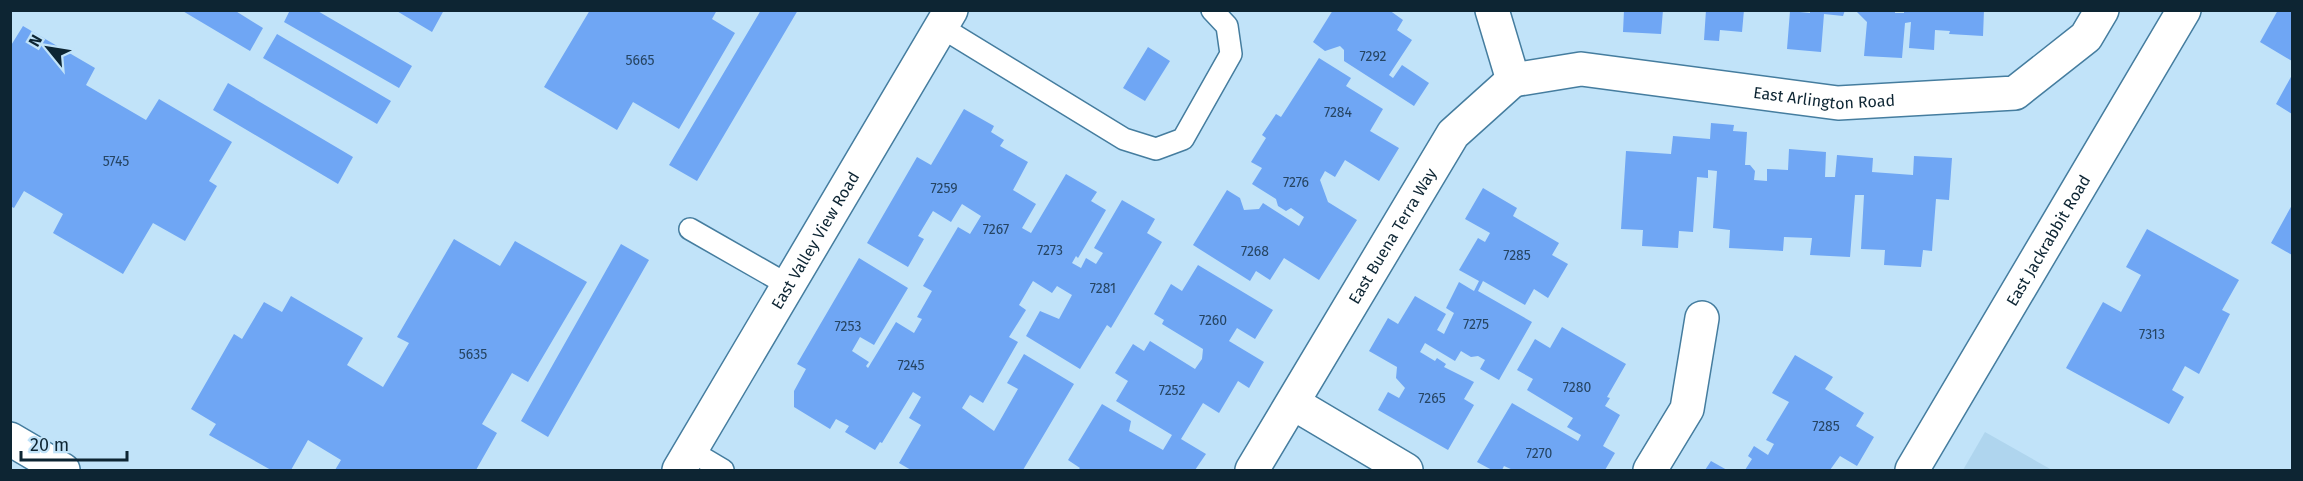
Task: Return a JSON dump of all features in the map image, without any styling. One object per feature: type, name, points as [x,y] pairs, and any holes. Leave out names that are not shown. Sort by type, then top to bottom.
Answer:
[{"type":"street","points":[[1492,10],[1513,81]]},
{"type":"street","name":"East Arlington Road","points":[[1513,81],[1581,69],[1838,103],[2015,93],[2086,37],[2102,10]]},
{"type":"street","name":"East Jackrabbit Road","points":[[1912,471],[2184,10]]},
{"type":"street","name":"East Valley View Road","points":[[685,461],[946,19]]},
{"type":"street","name":"East Buena Terra Way","points":[[1252,471],[1453,134],[1513,81]]},
{"type":"street","points":[[1650,471],[1687,409],[1702,318]]},
{"type":"street","points":[[1293,404],[1406,471]]},
{"type":"street","points":[[10,439],[60,470]]},
{"type":"lane","points":[[946,19],[1124,139],[1156,148],[1183,139],[1231,54],[1227,26],[1212,10]]},
{"type":"lane","points":[[690,229],[788,285]]},
{"type":"lane","points":[[685,461],[723,471]]},
{"type":"shaded area","points":[[1985,432],[2052,470],[1963,470]]},
{"type":"building","points":[[181,10],[234,10],[263,28],[250,51]]},
{"type":"building","points":[[290,10],[316,10],[412,66],[399,88],[284,22]]},
{"type":"building","points":[[395,10],[444,10],[432,32]]},
{"type":"building","points":[[590,10],[717,10],[712,19],[735,33],[679,129],[633,102],[617,130],[544,87]]},
{"type":"building","points":[[761,10],[798,10],[697,181],[669,165]]},
{"type":"building","points":[[1333,10],[1389,10],[1403,20],[1397,30],[1412,40],[1389,75],[1393,78],[1402,65],[1429,83],[1414,106],[1344,61],[1344,50],[1340,46],[1325,51],[1313,42]]},
{"type":"building","points":[[1624,10],[1663,10],[1661,34],[1623,32]]},
{"type":"building","points":[[1706,10],[1744,10],[1742,32],[1720,30],[1719,41],[1704,40]]},
{"type":"building","points":[[1810,10],[1845,10],[1843,16],[1824,14],[1821,52],[1787,49],[1790,11],[1810,13]]},
{"type":"building","points":[[1855,10],[1895,10],[1895,13],[1904,13],[1904,10],[1984,10],[1983,36],[1949,34],[1950,31],[1935,30],[1934,50],[1909,48],[1911,22],[1905,23],[1902,58],[1864,56],[1867,22]]},
{"type":"building","points":[[2278,10],[2292,10],[2292,61],[2260,42]]},
{"type":"building","points":[[23,26],[95,68],[86,85],[146,120],[159,99],[232,142],[209,181],[217,186],[185,241],[153,223],[123,274],[53,233],[63,214],[24,191],[14,208],[10,206],[10,47]]},
{"type":"building","points":[[277,34],[391,101],[377,124],[263,58]]},
{"type":"building","points":[[1148,47],[1170,61],[1145,101],[1123,88]]},
{"type":"building","points":[[1319,58],[1351,78],[1346,86],[1383,109],[1370,131],[1399,148],[1379,181],[1345,160],[1335,177],[1325,171],[1320,180],[1328,202],[1357,220],[1319,280],[1284,258],[1270,280],[1256,271],[1250,281],[1193,245],[1227,190],[1240,198],[1244,210],[1259,209],[1263,203],[1299,226],[1304,217],[1291,208],[1286,211],[1278,206],[1276,199],[1252,184],[1262,168],[1251,162],[1266,138],[1262,135],[1276,114],[1281,117]]},
{"type":"building","points":[[2292,75],[2292,114],[2276,104]]},
{"type":"building","points":[[228,83],[353,157],[338,184],[213,110]]},
{"type":"building","points":[[964,109],[994,126],[991,132],[1004,140],[1000,146],[1028,162],[1013,190],[1036,204],[1022,228],[1031,233],[1066,174],[1097,192],[1091,201],[1106,210],[1078,258],[1076,256],[1072,263],[1081,268],[1086,258],[1096,264],[1103,253],[1094,248],[1122,200],[1155,219],[1147,233],[1162,242],[1111,328],[1107,325],[1080,369],[1026,336],[1040,311],[1059,319],[1072,295],[1057,286],[1052,293],[1033,281],[1019,305],[1026,310],[1009,337],[1018,342],[983,403],[970,395],[962,408],[994,431],[1018,389],[1007,383],[1024,354],[1074,384],[1023,470],[911,470],[899,463],[921,425],[909,418],[921,397],[913,392],[882,443],[880,442],[875,450],[845,432],[849,426],[836,419],[830,429],[794,407],[794,391],[806,369],[797,364],[859,258],[908,288],[874,345],[860,337],[852,351],[869,362],[866,366],[868,368],[896,322],[914,333],[922,319],[917,317],[932,291],[923,286],[958,227],[970,234],[981,216],[962,204],[951,222],[933,211],[918,236],[924,239],[908,267],[867,243],[917,157],[931,165]]},
{"type":"building","points":[[1711,123],[1734,125],[1733,131],[1747,132],[1745,165],[1750,165],[1755,171],[1754,180],[1767,181],[1767,169],[1788,170],[1789,149],[1826,152],[1825,177],[1835,177],[1837,155],[1873,158],[1872,172],[1913,175],[1914,156],[1952,158],[1949,200],[1936,199],[1932,251],[1923,250],[1921,267],[1884,265],[1885,250],[1861,249],[1864,195],[1855,195],[1850,257],[1810,255],[1812,238],[1784,237],[1783,251],[1729,248],[1730,230],[1713,228],[1717,171],[1708,170],[1708,178],[1697,177],[1693,232],[1679,231],[1678,248],[1642,246],[1643,230],[1621,229],[1626,151],[1671,154],[1673,136],[1710,139]]},
{"type":"building","points":[[1483,188],[1517,208],[1513,216],[1559,243],[1552,255],[1568,264],[1548,298],[1534,289],[1525,305],[1483,281],[1478,291],[1532,322],[1499,380],[1480,369],[1485,360],[1478,356],[1471,357],[1461,351],[1455,361],[1425,343],[1420,352],[1435,361],[1437,358],[1446,364],[1444,367],[1474,382],[1464,399],[1474,405],[1448,450],[1378,410],[1388,392],[1399,398],[1405,388],[1396,378],[1397,367],[1369,351],[1388,318],[1398,324],[1415,296],[1446,314],[1437,330],[1444,334],[1454,313],[1446,308],[1459,282],[1474,291],[1479,281],[1459,270],[1478,238],[1485,242],[1490,233],[1465,219]]},
{"type":"building","points":[[2292,205],[2292,255],[2271,243]]},
{"type":"building","points":[[2147,229],[2239,280],[2222,310],[2230,314],[2199,374],[2185,366],[2172,390],[2184,397],[2169,424],[2066,368],[2103,302],[2121,312],[2141,275],[2126,267]]},
{"type":"building","points":[[454,239],[500,266],[515,241],[587,282],[528,382],[512,373],[482,424],[497,433],[476,470],[335,470],[341,460],[308,440],[291,470],[271,470],[209,435],[216,424],[191,409],[234,334],[242,339],[264,302],[282,312],[291,296],[363,338],[347,365],[383,387],[409,343],[397,337]]},
{"type":"building","points":[[621,244],[649,260],[548,437],[521,421]]},
{"type":"building","points":[[1198,265],[1273,310],[1255,339],[1237,328],[1229,341],[1264,362],[1249,388],[1238,381],[1219,413],[1203,403],[1181,439],[1206,454],[1195,470],[1078,470],[1080,468],[1068,460],[1102,404],[1131,421],[1129,431],[1163,450],[1172,435],[1116,401],[1128,381],[1115,373],[1133,344],[1144,351],[1150,341],[1195,369],[1202,359],[1203,349],[1162,324],[1164,320],[1154,314],[1171,284],[1182,291]]},
{"type":"building","points":[[1562,327],[1626,364],[1607,397],[1610,398],[1605,406],[1620,415],[1603,446],[1615,453],[1605,470],[1513,470],[1504,466],[1502,470],[1492,470],[1477,462],[1512,403],[1578,441],[1581,435],[1567,427],[1573,418],[1527,390],[1533,379],[1517,370],[1535,339],[1550,348]]},
{"type":"building","points":[[1795,355],[1833,377],[1825,389],[1864,413],[1856,426],[1874,437],[1857,466],[1840,456],[1830,470],[1745,470],[1752,459],[1748,456],[1754,446],[1768,455],[1774,444],[1766,440],[1789,402],[1772,393]]},
{"type":"building","points":[[1711,461],[1727,470],[1705,470]]}]
